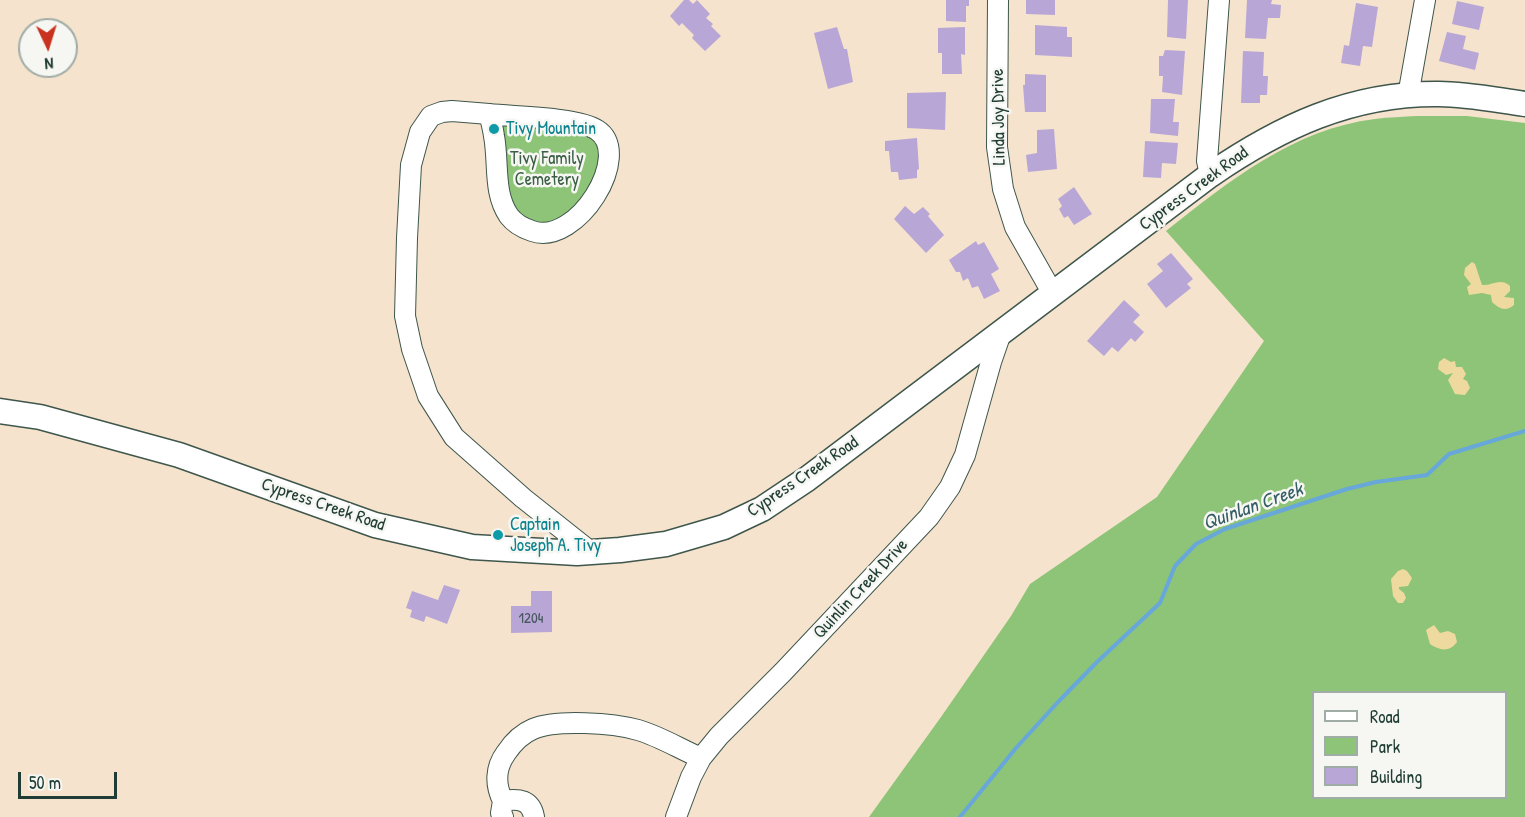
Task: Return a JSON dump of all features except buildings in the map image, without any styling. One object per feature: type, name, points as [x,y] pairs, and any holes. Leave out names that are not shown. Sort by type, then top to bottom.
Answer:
[{"type":"main road","name":"Cypress Creek Road","points":[[0,411],[40,417],[179,455],[375,525],[472,547],[536,552],[591,552],[666,544],[724,527],[762,509],[807,478],[1210,175],[1247,150],[1315,117],[1340,107],[1360,103],[1439,94],[1525,104]]},
{"type":"street","name":"Linda Joy Drive","points":[[998,0],[997,147],[1003,189],[1015,227],[1053,294]]},
{"type":"street","points":[[1210,175],[1207,161],[1219,0]]},
{"type":"street","points":[[1408,96],[1425,0]]},
{"type":"street","points":[[489,114],[494,137],[498,189],[502,204],[511,219],[522,228],[546,234],[571,224],[586,210],[604,175],[608,153],[604,135],[595,128],[572,122],[489,114],[452,111],[431,116],[420,132],[411,165],[405,316],[412,350],[428,396],[454,437],[523,498],[591,552]]},
{"type":"street","name":"Quinlin Creek Drive","points":[[676,817],[701,758],[719,736],[783,672],[929,517],[950,487],[965,455],[1000,333]]},
{"type":"street","points":[[534,817],[532,808],[525,801],[515,799],[503,809],[496,779],[501,760],[514,742],[532,729],[555,724],[610,724],[640,731],[701,758]]},
{"type":"green space","points":[[1467,116],[1525,123],[1525,817],[869,817],[1011,616],[1030,584],[1157,497],[1264,341],[1166,231],[1213,194],[1263,160],[1289,146],[1345,125],[1380,118]]},
{"type":"green space","name":"Tivy Family Cemetery","points":[[495,119],[581,130],[587,132],[598,143],[601,158],[597,174],[589,190],[577,205],[563,216],[548,223],[531,222],[511,208]]},
{"type":"sand","points":[[1472,262],[1475,264],[1482,285],[1503,282],[1510,286],[1510,291],[1504,297],[1514,298],[1514,305],[1503,309],[1492,302],[1491,295],[1482,293],[1469,295],[1467,287],[1471,284],[1464,275],[1465,268]]},
{"type":"sand","points":[[1444,358],[1451,362],[1455,361],[1456,367],[1462,367],[1466,374],[1463,379],[1467,381],[1470,388],[1465,395],[1455,394],[1448,380],[1453,373],[1446,375],[1438,369],[1439,362]]},
{"type":"sand","points":[[1403,569],[1412,578],[1408,586],[1399,587],[1406,598],[1403,603],[1398,603],[1393,596],[1391,579]]},
{"type":"sand","points":[[1434,625],[1440,633],[1448,631],[1455,634],[1457,642],[1451,648],[1437,648],[1430,644],[1426,630]]},
{"type":"waterway","name":"Quinlan Creek","points":[[960,817],[1016,748],[1058,702],[1160,603],[1175,566],[1196,544],[1225,529],[1347,489],[1376,482],[1427,475],[1449,454],[1525,431]]},
{"type":"place","name":"Tivy Mountain","points":[[494,129]]},
{"type":"place","name":"Captain Joseph A. Tivy","points":[[498,535]]}]
